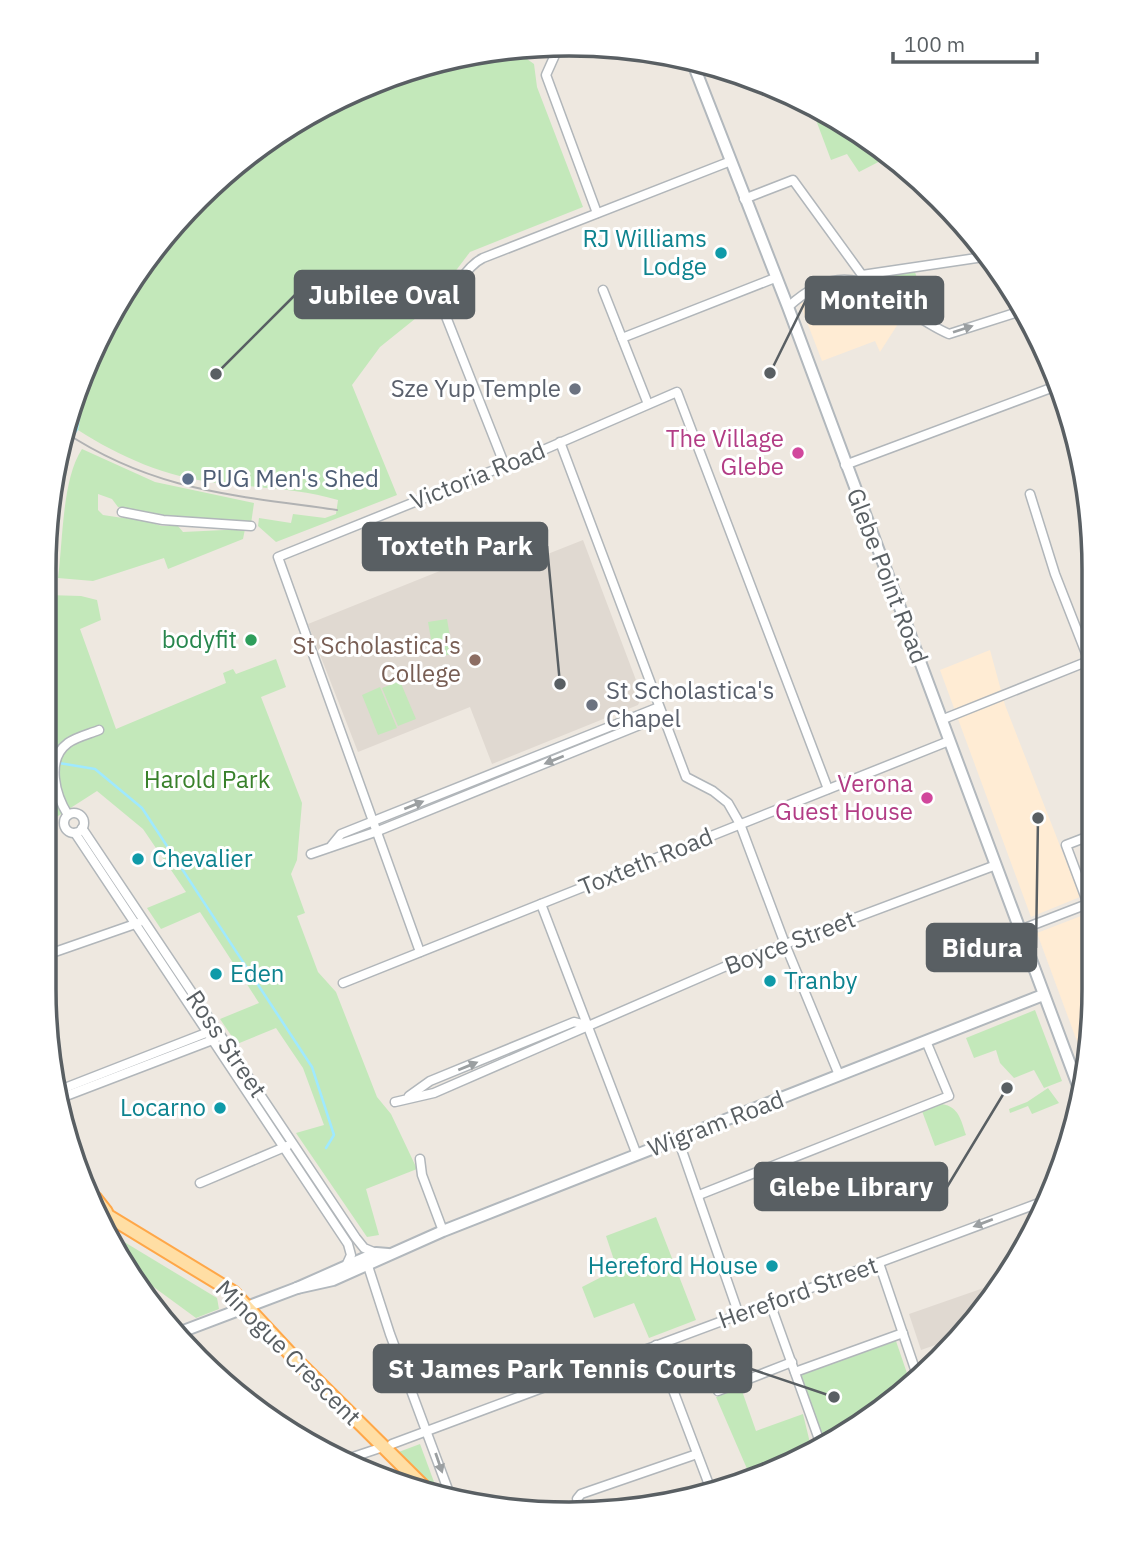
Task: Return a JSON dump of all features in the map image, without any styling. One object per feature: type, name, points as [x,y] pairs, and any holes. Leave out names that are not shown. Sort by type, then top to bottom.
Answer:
[{"type":"main road","name":"Minogue Crescent","points":[[109,1215],[216,1280],[247,1307],[388,1446],[417,1479]]},
{"type":"street","points":[[554,56],[546,71],[549,84],[597,213]]},
{"type":"street","name":"Glebe Point Road","points":[[696,72],[788,307],[1074,1076]]},
{"type":"street","points":[[505,466],[446,320],[445,309],[478,260],[731,161]]},
{"type":"street","points":[[744,199],[793,180],[861,279],[884,291],[947,334],[1013,313]]},
{"type":"street","points":[[788,307],[817,285],[977,258]]},
{"type":"street","points":[[622,338],[775,278]]},
{"type":"street","points":[[603,290],[648,404]]},
{"type":"street","points":[[845,465],[1049,389]]},
{"type":"street","name":"Victoria Road","points":[[374,821],[278,557],[505,466],[677,392],[828,789]]},
{"type":"street","points":[[560,442],[686,777],[713,791],[728,803],[740,824],[785,944],[839,1075]]},
{"type":"street","points":[[1030,494],[1055,574],[1082,641]]},
{"type":"street","points":[[122,512],[163,520],[250,526]]},
{"type":"street","points":[[941,720],[1082,664]]},
{"type":"street","points":[[332,845],[341,834],[659,707]]},
{"type":"street","points":[[311,854],[378,831],[662,716]]},
{"type":"street","points":[[68,814],[57,793],[58,757],[69,742],[99,730]]},
{"type":"street","points":[[584,736],[589,746]]},
{"type":"street","name":"Toxteth Road","points":[[343,983],[949,741]]},
{"type":"street","points":[[524,760],[528,771]]},
{"type":"street","name":"Ross Street","points":[[79,830],[83,820],[80,815],[68,814],[64,825],[79,830],[215,1035],[356,1238],[364,1248],[382,1253]]},
{"type":"street","points":[[374,821],[420,952]]},
{"type":"street","points":[[1082,839],[1066,845],[1082,884]]},
{"type":"street","name":"Boyce Street","points":[[395,1102],[407,1097],[434,1093],[578,1033],[586,1025],[785,944],[996,865]]},
{"type":"street","points":[[541,904],[586,1025],[612,1085],[636,1155]]},
{"type":"street","points":[[1020,930],[1082,906]]},
{"type":"street","points":[[56,951],[139,922]]},
{"type":"street","name":"Wigram Road","points":[[186,1331],[1043,995]]},
{"type":"street","points":[[66,1088],[215,1035]]},
{"type":"street","points":[[67,1095],[215,1035]]},
{"type":"street","name":"Ross Street","points":[[215,1035],[349,1245],[351,1256],[346,1266]]},
{"type":"street","points":[[699,1195],[948,1096],[926,1041]]},
{"type":"street","points":[[678,1139],[739,1315]]},
{"type":"street","points":[[200,1183],[293,1144]]},
{"type":"street","points":[[419,1159],[443,1231]]},
{"type":"street","name":"Hereford Street","points":[[357,1456],[1034,1205]]},
{"type":"street","name":"Wigram Road","points":[[297,1288],[333,1280],[368,1266],[382,1253]]},
{"type":"street","points":[[880,1263],[915,1368]]},
{"type":"street","points":[[368,1266],[385,1320],[448,1487]]},
{"type":"street","points":[[770,1303],[818,1437]]},
{"type":"street","points":[[795,1372],[903,1333]]},
{"type":"street","points":[[656,1345],[708,1483]]},
{"type":"street","points":[[718,1391],[792,1362]]},
{"type":"street","points":[[578,1502],[581,1494],[697,1454]]},
{"type":"shaded area","points":[[855,289],[877,295],[905,313],[880,352],[875,341],[822,361],[800,304],[822,291],[854,293]]},
{"type":"shaded area","name":"St Scholastica's College","points":[[517,540],[519,546],[523,544],[530,561],[583,540],[642,696],[638,705],[492,764],[470,707],[358,752],[308,624]]},
{"type":"shaded area","points":[[990,650],[1005,705],[1080,897],[1031,917],[940,670]]},
{"type":"shaded area","points":[[1081,916],[1082,918],[1079,1046],[1037,933]]},
{"type":"shaded area","points":[[986,1287],[940,1343],[921,1350],[909,1314]]},
{"type":"green space","points":[[528,58],[534,64],[537,87],[583,207],[470,252],[426,310],[380,347],[352,385],[397,495],[276,542],[258,526],[259,518],[291,523],[293,514],[325,518],[336,514],[338,500],[293,491],[180,476],[127,457],[78,430],[82,406],[95,373],[142,284],[206,206],[257,162],[284,142],[342,109],[404,83],[436,73],[502,60]]},
{"type":"green space","points":[[816,120],[880,161],[859,172],[847,154],[831,160]]},
{"type":"green space","points":[[915,272],[930,318],[869,277]]},
{"type":"green space","points":[[82,449],[155,482],[254,503],[251,524],[136,512],[118,507],[112,499],[98,494],[98,510],[103,515],[123,518],[124,514],[162,526],[178,526],[183,532],[245,529],[243,539],[168,569],[164,558],[93,581],[58,578],[67,493],[75,462]]},
{"type":"green space","name":"Harold Park","points":[[56,595],[81,596],[97,600],[101,620],[80,629],[116,729],[226,683],[223,673],[233,669],[236,674],[276,659],[286,687],[261,697],[302,803],[297,860],[291,874],[305,913],[297,916],[318,972],[336,992],[377,1097],[391,1114],[417,1169],[366,1189],[379,1235],[367,1237],[296,1133],[324,1125],[303,1068],[276,1028],[237,1044],[220,1019],[259,1003],[200,912],[161,929],[147,908],[186,892],[143,829],[97,791],[56,817]]},
{"type":"green space","points":[[447,619],[453,654],[434,657],[428,622]]},
{"type":"green space","points":[[400,681],[416,719],[398,726],[382,688]]},
{"type":"green space","points":[[380,687],[397,728],[378,735],[362,695]]},
{"type":"green space","points":[[1035,1010],[1062,1081],[1044,1088],[1034,1070],[1014,1078],[1000,1063],[996,1050],[974,1058],[966,1038]]},
{"type":"green space","points":[[1048,1088],[1059,1103],[1032,1114],[1028,1106],[1010,1113],[1009,1109],[1027,1102]]},
{"type":"green space","points":[[942,1104],[956,1111],[966,1135],[935,1146],[922,1111]]},
{"type":"green space","points":[[656,1217],[696,1320],[649,1338],[634,1303],[594,1318],[582,1287],[617,1269],[606,1236]]},
{"type":"green space","points":[[122,1241],[217,1298],[219,1309],[196,1318],[149,1284]]},
{"type":"green space","points":[[896,1341],[907,1375],[854,1416],[823,1435],[800,1375]]},
{"type":"green space","points":[[741,1388],[756,1431],[803,1414],[810,1442],[747,1470],[716,1397]]},
{"type":"green space","points":[[420,1444],[435,1485],[429,1483],[396,1453]]},
{"type":"water","points":[[82,406],[78,430],[73,438]]},
{"type":"waterway","points":[[59,763],[95,769],[142,808],[312,1067],[334,1135],[326,1148]]},
{"type":"tram line","points":[[73,437],[129,467],[162,478],[228,494],[337,510]]},
{"type":"place","name":"RJ Williams Lodge","points":[[721,253]]},
{"type":"place","name":"Monteith","points":[[770,373]]},
{"type":"place","name":"Jubilee Oval","points":[[216,374]]},
{"type":"place","name":"Sze Yup Temple","points":[[575,389]]},
{"type":"place","name":"The Village Glebe","points":[[798,453]]},
{"type":"place","name":"PUG Men's Shed","points":[[188,479]]},
{"type":"place","name":"bodyfit","points":[[251,640]]},
{"type":"place","name":"St Scholastica's College","points":[[475,660]]},
{"type":"place","name":"Toxteth Park","points":[[560,684]]},
{"type":"place","name":"St Scholastica's Chapel","points":[[592,705]]},
{"type":"place","name":"Verona Guest House","points":[[927,798]]},
{"type":"place","name":"Bidura","points":[[1038,818]]},
{"type":"place","name":"Chevalier","points":[[138,859]]},
{"type":"place","name":"Eden","points":[[216,974]]},
{"type":"place","name":"Tranby","points":[[770,981]]},
{"type":"place","name":"Glebe Library","points":[[1007,1088]]},
{"type":"place","name":"Locarno","points":[[220,1108]]},
{"type":"place","name":"Hereford House","points":[[772,1266]]},
{"type":"place","name":"St James Park Tennis Courts","points":[[834,1397]]}]
